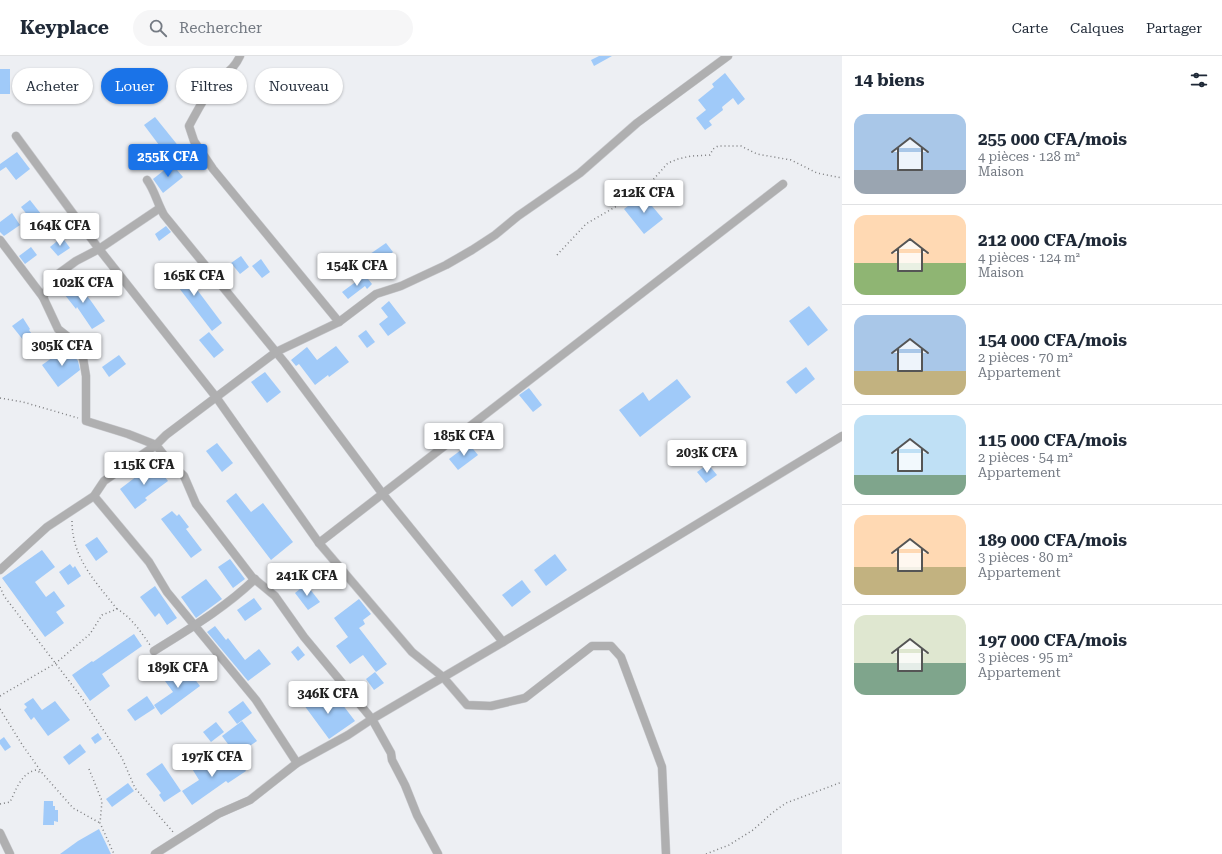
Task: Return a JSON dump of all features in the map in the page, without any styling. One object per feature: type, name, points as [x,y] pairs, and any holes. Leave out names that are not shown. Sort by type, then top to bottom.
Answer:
[{"type":"street","points":[[240,56],[235,66],[220,78],[211,88],[189,126],[194,141],[213,169],[339,322]]},
{"type":"street","points":[[0,570],[47,527],[94,496],[104,481],[156,445],[166,435],[276,352],[339,322],[376,294],[401,286],[446,265],[484,243],[518,216],[580,173],[637,123],[728,56]]},
{"type":"street","points":[[16,136],[99,249],[216,397],[319,542],[412,652],[443,677],[467,705],[491,706],[524,698],[592,646],[611,646],[621,657],[662,767],[666,854]]},
{"type":"street","points":[[147,180],[154,192],[160,208],[276,352],[382,493],[503,642]]},
{"type":"street","points":[[319,542],[783,184]]},
{"type":"street","points":[[43,297],[54,277],[76,261],[99,249],[160,208]]},
{"type":"street","points":[[0,240],[43,297],[58,329],[72,340],[82,352],[86,376],[86,420],[156,445],[171,464],[184,476],[196,504],[254,579],[275,596],[304,637],[372,719],[391,753],[392,760],[438,854]]},
{"type":"street","points":[[155,854],[218,814],[250,800],[297,764],[503,642],[842,436]]},
{"type":"street","points":[[94,496],[149,562],[167,592],[256,700],[297,764]]},
{"type":"street","points":[[154,651],[194,626],[239,594],[254,579]]},
{"type":"street","points":[[0,834],[10,854]]},
{"type":"path","points":[[557,255],[586,224],[644,190],[668,163],[684,158],[710,155],[713,149],[718,146],[741,146],[757,154],[791,160],[817,173],[842,178]]},
{"type":"path","points":[[0,398],[23,402],[86,420]]},
{"type":"path","points":[[72,511],[72,531],[77,551],[87,571],[117,609],[122,612],[141,632],[154,651]]},
{"type":"path","points":[[0,587],[4,596],[82,698],[122,758],[135,788],[178,838]]},
{"type":"path","points":[[0,696],[56,663],[90,634],[102,615],[117,609]]},
{"type":"path","points":[[0,709],[23,746],[43,774],[74,808],[100,823]]},
{"type":"path","points":[[89,769],[102,801],[100,823],[114,854]]},
{"type":"path","points":[[0,804],[10,802],[22,779],[30,771],[36,770],[43,774]]},
{"type":"path","points":[[706,854],[729,846],[753,830],[786,803],[842,782]]},
{"type":"building","points":[[599,56],[612,56],[594,66],[591,60]]},
{"type":"building","points":[[0,69],[10,69],[10,94],[0,94]]},
{"type":"building","points":[[725,73],[745,99],[738,105],[733,98],[722,107],[723,110],[709,121],[712,125],[705,130],[696,118],[706,110],[698,100],[714,87],[712,84]]},
{"type":"building","points":[[155,117],[180,148],[168,157],[144,125]]},
{"type":"building","points":[[17,152],[30,169],[16,180],[6,167],[0,171],[0,164]]},
{"type":"building","points":[[172,164],[183,177],[163,193],[153,179]]},
{"type":"building","points":[[645,193],[654,205],[652,206],[663,219],[644,234],[624,209]]},
{"type":"building","points":[[30,200],[45,219],[36,226],[21,207]]},
{"type":"building","points":[[12,213],[20,225],[4,236],[0,232],[0,222]]},
{"type":"building","points":[[166,226],[171,232],[159,241],[155,234]]},
{"type":"building","points":[[62,237],[70,248],[58,256],[50,247]]},
{"type":"building","points":[[386,243],[393,252],[378,264],[370,254]]},
{"type":"building","points":[[31,247],[37,255],[25,264],[19,256]]},
{"type":"building","points":[[241,256],[249,267],[240,274],[231,263]]},
{"type":"building","points":[[261,259],[270,272],[262,278],[252,266]]},
{"type":"building","points":[[177,263],[222,323],[212,331],[166,271]]},
{"type":"building","points":[[365,275],[372,284],[367,289],[365,286],[348,299],[342,292]]},
{"type":"building","points":[[74,280],[105,321],[92,329],[77,307],[76,309],[61,290]]},
{"type":"building","points":[[389,301],[406,323],[388,336],[379,324],[388,317],[381,308]]},
{"type":"building","points":[[809,306],[828,330],[808,346],[789,321]]},
{"type":"building","points":[[23,318],[36,340],[28,346],[12,326]]},
{"type":"building","points":[[366,330],[375,342],[367,348],[358,336]]},
{"type":"building","points":[[209,332],[224,350],[214,358],[199,340]]},
{"type":"building","points":[[336,346],[349,362],[329,377],[328,375],[315,385],[299,364],[296,366],[291,360],[307,347],[317,360]]},
{"type":"building","points":[[67,347],[78,361],[80,370],[58,387],[42,365]]},
{"type":"building","points":[[119,355],[126,364],[109,377],[102,367]]},
{"type":"building","points":[[806,367],[815,379],[796,394],[786,382]]},
{"type":"building","points":[[265,372],[281,392],[267,403],[251,382]]},
{"type":"building","points":[[677,379],[691,397],[640,437],[619,410],[643,392],[649,401]]},
{"type":"building","points":[[529,388],[542,405],[533,412],[519,395]]},
{"type":"building","points":[[217,443],[233,463],[222,472],[206,451]]},
{"type":"building","points":[[469,444],[478,455],[458,470],[449,459]]},
{"type":"building","points":[[154,463],[168,481],[145,498],[147,500],[135,509],[120,489]]},
{"type":"building","points":[[708,464],[717,475],[706,483],[697,472]]},
{"type":"building","points":[[236,493],[251,512],[263,503],[293,542],[271,560],[226,501]]},
{"type":"building","points":[[172,511],[177,516],[179,514],[189,527],[186,529],[202,550],[191,558],[161,519]]},
{"type":"building","points":[[97,537],[108,552],[96,561],[85,545]]},
{"type":"building","points":[[42,550],[55,567],[35,582],[46,597],[54,591],[65,606],[56,612],[64,623],[45,637],[2,578]]},
{"type":"building","points":[[555,554],[567,570],[546,586],[534,570]]},
{"type":"building","points":[[230,559],[245,579],[233,588],[218,567]]},
{"type":"building","points":[[70,564],[73,568],[75,566],[81,576],[68,585],[59,572]]},
{"type":"building","points":[[206,579],[222,599],[196,618],[181,597]]},
{"type":"building","points":[[522,580],[531,592],[512,607],[502,595]]},
{"type":"building","points":[[306,584],[320,602],[308,610],[295,593]]},
{"type":"building","points":[[155,586],[177,618],[167,625],[159,613],[155,617],[140,597]]},
{"type":"building","points":[[254,598],[262,609],[245,621],[237,610]]},
{"type":"building","points":[[359,599],[371,614],[363,620],[365,624],[359,628],[387,664],[376,672],[363,655],[350,664],[336,646],[348,637],[334,618]]},
{"type":"building","points":[[215,626],[226,640],[228,638],[245,660],[259,649],[271,664],[248,681],[207,632]]},
{"type":"building","points":[[134,634],[142,646],[102,674],[110,686],[90,701],[72,675]]},
{"type":"building","points":[[298,646],[305,655],[298,661],[291,652]]},
{"type":"building","points":[[184,665],[200,686],[161,715],[154,705],[173,692],[165,681]]},
{"type":"building","points":[[375,672],[384,683],[374,690],[366,679]]},
{"type":"building","points":[[313,692],[327,710],[339,700],[355,721],[329,739],[301,701]]},
{"type":"building","points":[[147,696],[155,708],[135,721],[127,710]]},
{"type":"building","points":[[33,698],[42,710],[55,701],[70,720],[48,736],[34,717],[31,720],[24,710],[27,707],[24,704]]},
{"type":"building","points":[[243,701],[252,713],[237,724],[228,712]]},
{"type":"building","points":[[242,721],[257,741],[236,755],[222,736]]},
{"type":"building","points":[[216,722],[224,732],[211,742],[203,732]]},
{"type":"building","points":[[98,733],[102,739],[95,744],[91,738]]},
{"type":"building","points":[[4,737],[11,747],[5,751],[0,744],[0,740]]},
{"type":"building","points":[[80,744],[86,752],[69,765],[63,757]]},
{"type":"building","points":[[236,757],[246,771],[228,783],[226,781],[192,805],[182,791],[199,780],[191,767],[204,758],[212,771],[217,767],[218,769]]},
{"type":"building","points":[[162,763],[181,791],[164,802],[159,795],[161,793],[146,774]]},
{"type":"building","points":[[128,783],[134,791],[112,807],[106,799]]},
{"type":"building","points":[[44,801],[53,801],[55,810],[58,810],[58,822],[54,821],[54,825],[43,825]]},
{"type":"building","points":[[99,829],[111,854],[60,854],[78,841]]}]
